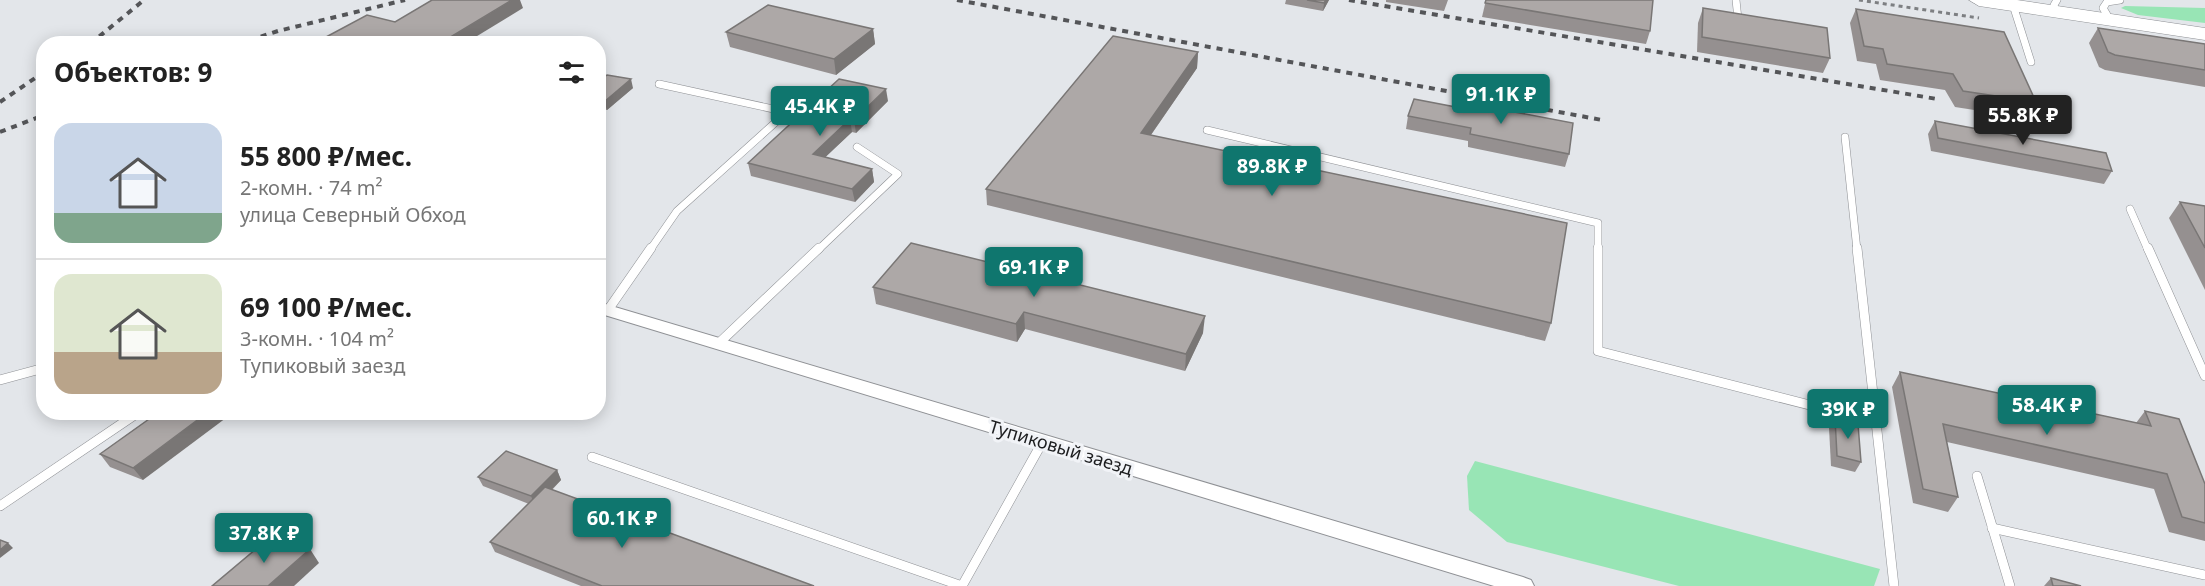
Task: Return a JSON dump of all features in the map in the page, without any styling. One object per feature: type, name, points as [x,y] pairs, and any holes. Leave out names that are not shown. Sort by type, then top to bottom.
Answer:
[{"type":"highway","points":[[1979,0],[2013,5],[2056,6],[2110,20],[2205,34]]},
{"type":"street","name":"Тупиковый заезд","points":[[606,310],[1522,586]]},
{"type":"lane","points":[[1736,0],[1738,19]]},
{"type":"lane","points":[[2110,20],[2103,8],[2107,2],[2121,0]]},
{"type":"lane","points":[[2013,5],[2031,62]]},
{"type":"lane","points":[[606,305],[677,211],[787,112],[659,84]]},
{"type":"lane","points":[[1207,130],[1598,223],[1598,351],[1876,422]]},
{"type":"lane","points":[[1845,137],[1894,586]]},
{"type":"lane","points":[[719,343],[898,174],[857,147]]},
{"type":"lane","points":[[2130,209],[2205,376]]},
{"type":"lane","points":[[0,380],[36,370]]},
{"type":"lane","points":[[0,506],[127,420]]},
{"type":"lane","points":[[592,457],[962,586],[1043,441]]},
{"type":"lane","points":[[1977,476],[2010,586]]},
{"type":"lane","points":[[1992,528],[2205,576]]},
{"type":"green space","points":[[2125,6],[2205,8],[2205,23],[2138,15],[2121,8]]},
{"type":"green space","points":[[1475,461],[1880,569],[1874,586],[1679,586],[1507,542],[1469,510],[1467,476]]},
{"type":"building","points":[[432,0],[512,0],[452,36],[328,36],[367,15],[395,22]]},
{"type":"building","points":[[1307,0],[1326,0],[1324,3]]},
{"type":"building","points":[[1486,0],[1653,0],[1650,31],[1485,3]]},
{"type":"building","points":[[768,5],[873,29],[834,59],[726,32]]},
{"type":"building","points":[[1703,8],[1827,28],[1830,58],[1702,37]]},
{"type":"building","points":[[1856,9],[2004,32],[2036,102],[1963,91],[1953,74],[1887,64],[1883,49],[1864,46]]},
{"type":"building","points":[[2098,28],[2205,44],[2205,70],[2115,55],[2108,52]]},
{"type":"building","points":[[1113,36],[1198,52],[1141,133],[1567,223],[1551,323],[986,189]]},
{"type":"building","points":[[607,75],[631,79],[606,100]]},
{"type":"building","points":[[839,79],[886,89],[854,120],[850,119],[813,154],[872,169],[852,189],[748,163]]},
{"type":"building","points":[[1414,99],[1482,112],[1483,106],[1573,123],[1569,154],[1470,134],[1471,128],[1408,116]]},
{"type":"building","points":[[1935,121],[2106,153],[2112,171],[1938,138]]},
{"type":"building","points":[[2180,202],[2205,206],[2205,248]]},
{"type":"building","points":[[911,243],[1205,316],[1186,354],[1024,312],[1016,324],[873,287]]},
{"type":"building","points":[[1900,372],[2151,426],[2145,411],[2179,419],[2205,484],[2205,523],[2182,517],[2167,474],[1943,424],[1958,497],[1923,489]]},
{"type":"building","points":[[1835,418],[1858,424],[1861,462],[1837,456]]},
{"type":"building","points":[[148,420],[197,420],[133,468],[100,454]]},
{"type":"building","points":[[506,451],[557,470],[531,496],[478,477]]},
{"type":"building","points":[[545,487],[814,586],[602,586],[490,542]]},
{"type":"building","points":[[274,534],[310,549],[268,586],[212,586]]},
{"type":"building","points":[[0,540],[8,543],[0,550]]},
{"type":"building","points":[[2051,578],[2081,586],[2053,586]]},
{"type":"railway","points":[[100,36],[144,0]]},
{"type":"railway","points":[[263,36],[405,0]]},
{"type":"railway","points":[[957,0],[1602,120]]},
{"type":"railway","points":[[1349,0],[1937,99]]},
{"type":"railway","points":[[0,102],[36,77]]},
{"type":"railway","points":[[0,132],[36,118]]}]
